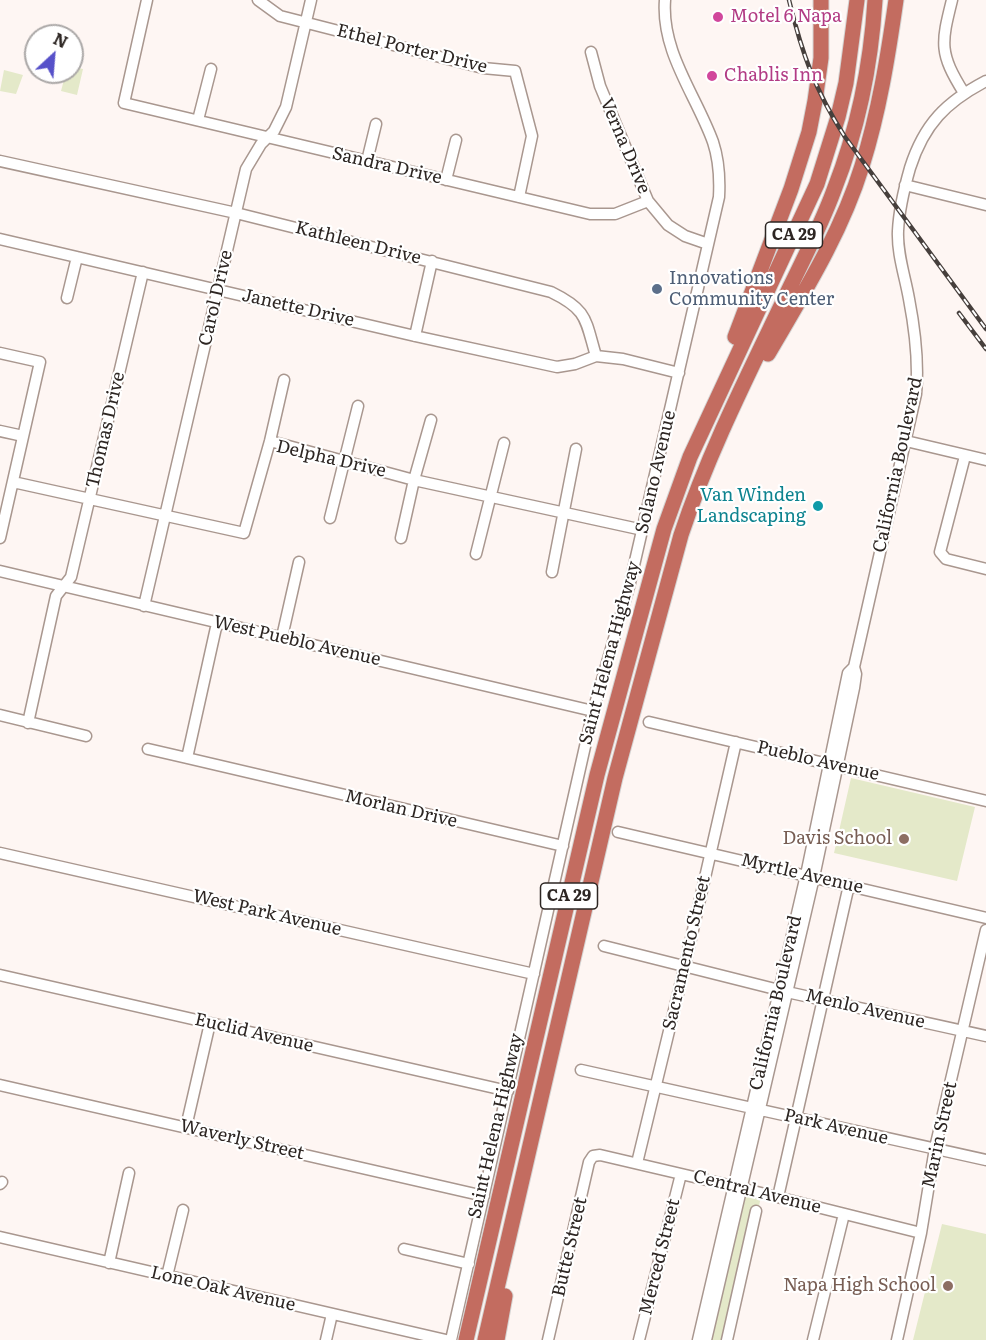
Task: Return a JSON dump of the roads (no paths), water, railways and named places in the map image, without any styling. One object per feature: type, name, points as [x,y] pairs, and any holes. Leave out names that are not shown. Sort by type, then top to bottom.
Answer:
[{"type":"highway","points":[[690,457],[802,160],[813,111],[821,58],[821,0]]},
{"type":"highway","name":"Saint Helena Highway","points":[[466,1340],[597,775],[664,529],[690,457],[817,184],[836,126],[846,83],[857,0]]},
{"type":"highway","name":"Saint Helena Highway","points":[[485,1340],[615,778],[681,535],[723,429],[819,226],[838,180],[864,87],[875,0]]},
{"type":"highway","points":[[723,429],[825,256],[850,199],[862,166],[881,95],[896,0]]},
{"type":"highway","points":[[497,1340],[522,1182]]},
{"type":"street","name":"Sandra Drive","points":[[147,0],[124,103],[590,214],[615,214],[648,201]]},
{"type":"street","name":"Ethel Porter Drive","points":[[258,0],[280,16],[305,23],[483,68],[516,71],[532,136],[519,197]]},
{"type":"street","name":"Carol Drive","points":[[144,606],[246,169],[261,144],[274,131],[286,107],[311,0]]},
{"type":"street","name":"Solano Avenue","points":[[449,1340],[469,1264],[593,711],[625,605],[719,197],[720,176],[713,142],[671,48],[665,26],[665,0]]},
{"type":"street","points":[[952,0],[943,44],[947,64],[964,93]]},
{"type":"street","name":"Verna Drive","points":[[591,52],[600,86],[648,201],[668,225],[686,236],[708,244]]},
{"type":"street","points":[[198,120],[211,69]]},
{"type":"street","name":"California Boulevard","points":[[698,1340],[737,1187],[810,876],[832,764],[856,674],[854,667],[916,394],[918,360],[898,233],[899,210],[918,144],[924,133],[946,107],[964,93],[986,81]]},
{"type":"street","points":[[367,161],[376,124]]},
{"type":"street","points":[[446,180],[456,140]]},
{"type":"street","name":"Kathleen Drive","points":[[0,161],[236,213],[551,292],[567,300],[582,312],[596,356]]},
{"type":"street","points":[[905,185],[986,205]]},
{"type":"street","name":"Janette Drive","points":[[0,239],[557,367],[575,364],[596,356]]},
{"type":"street","points":[[67,298],[77,257]]},
{"type":"street","points":[[415,336],[432,261]]},
{"type":"street","name":"Thomas Drive","points":[[28,723],[56,596],[71,578],[143,272]]},
{"type":"street","points":[[0,352],[40,362],[0,538]]},
{"type":"street","points":[[596,356],[679,373]]},
{"type":"street","points":[[270,441],[284,380]]},
{"type":"street","points":[[330,518],[358,406]]},
{"type":"street","points":[[401,538],[431,420]]},
{"type":"street","points":[[0,431],[23,436]]},
{"type":"street","name":"Delpha Drive","points":[[13,482],[244,533],[270,441],[414,480],[643,530]]},
{"type":"street","points":[[906,441],[986,460]]},
{"type":"street","points":[[477,554],[504,442]]},
{"type":"street","points":[[552,572],[576,449]]},
{"type":"street","points":[[965,456],[940,552],[946,559],[986,569]]},
{"type":"street","points":[[282,637],[299,562]]},
{"type":"street","name":"West Pueblo Avenue","points":[[0,571],[593,711]]},
{"type":"street","points":[[187,759],[217,623]]},
{"type":"street","points":[[0,715],[86,736]]},
{"type":"street","name":"Pueblo Avenue","points":[[649,722],[986,801]]},
{"type":"street","name":"Sacramento Street","points":[[637,1163],[685,965],[735,742]]},
{"type":"street","name":"Morlan Drive","points":[[148,749],[563,846]]},
{"type":"street","name":"Myrtle Avenue","points":[[618,832],[985,918]]},
{"type":"street","name":"West Park Avenue","points":[[0,853],[534,974]]},
{"type":"street","points":[[778,1197],[849,885]]},
{"type":"street","name":"Marin Street","points":[[897,1340],[921,1233],[935,1148],[986,930]]},
{"type":"street","name":"Menlo Avenue","points":[[604,946],[783,991],[986,1036]]},
{"type":"street","name":"Euclid Avenue","points":[[0,975],[508,1091]]},
{"type":"street","points":[[186,1127],[210,1023]]},
{"type":"street","name":"Park Avenue","points":[[581,1070],[986,1160]]},
{"type":"street","name":"Waverly Street","points":[[0,1085],[484,1196]]},
{"type":"street","name":"Central Avenue","points":[[593,1156],[600,1155],[637,1163],[921,1233]]},
{"type":"street","name":"Butte Street","points":[[548,1340],[589,1162],[593,1156]]},
{"type":"street","points":[[109,1263],[129,1173]]},
{"type":"street","name":"Merced Street","points":[[639,1340],[681,1174]]},
{"type":"street","name":"California Boulevard","points":[[706,1340],[737,1187]]},
{"type":"street","points":[[167,1276],[183,1210]]},
{"type":"street","points":[[727,1340],[756,1211]]},
{"type":"street","points":[[813,1340],[844,1214]]},
{"type":"street","name":"Lone Oak Avenue","points":[[0,1237],[449,1340]]},
{"type":"street","points":[[404,1249],[469,1264]]},
{"type":"street","points":[[326,1340],[332,1314]]},
{"type":"railway","points":[[789,0],[811,71],[825,103],[845,137],[986,329]]},
{"type":"railway","points":[[959,313],[986,349]]},
{"type":"place","name":"Motel 6 Napa","points":[[718,17]]},
{"type":"place","name":"Chablis Inn","points":[[712,76]]},
{"type":"place","name":"Innovations Community Center","points":[[657,289]]},
{"type":"place","name":"Van Winden Landscaping","points":[[818,506]]},
{"type":"place","name":"Davis School","points":[[904,839]]},
{"type":"place","name":"Napa High School","points":[[948,1286]]}]
